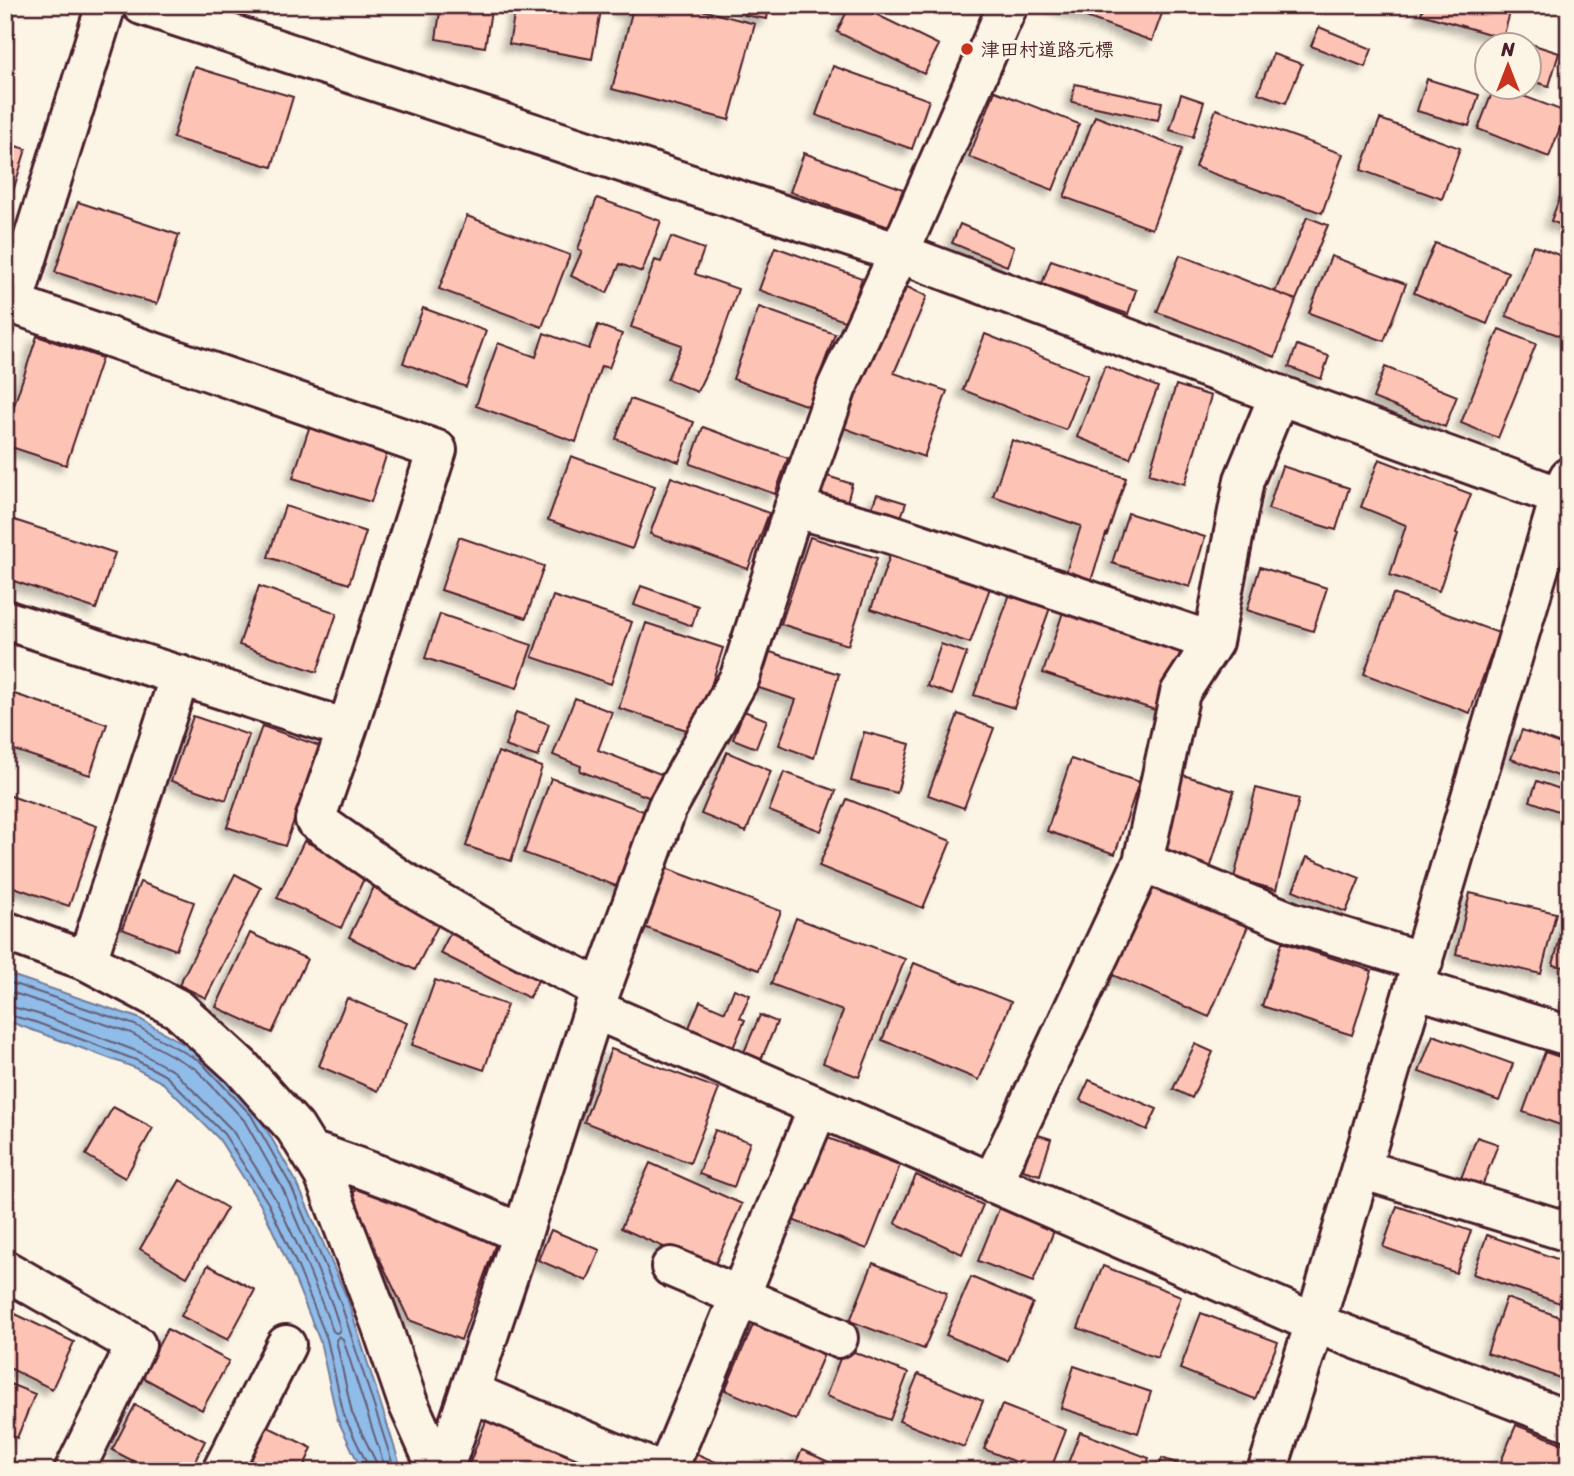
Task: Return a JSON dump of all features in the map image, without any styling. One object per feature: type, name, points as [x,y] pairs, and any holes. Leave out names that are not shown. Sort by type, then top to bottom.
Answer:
[{"type":"street","points":[[106,5],[9,302],[437,450],[315,820],[399,879],[598,999],[818,1108],[1315,1323],[1569,1421]]},
{"type":"street","points":[[142,5],[899,253],[1279,395],[1566,491],[1315,1323],[1267,1471]]},
{"type":"street","points":[[442,1471],[598,999],[667,808],[740,677],[794,508],[837,387],[899,253],[1007,5]]},
{"type":"street","points":[[992,1183],[1143,862],[1180,693],[1213,642],[1244,480],[1279,395]]},
{"type":"street","points":[[794,508],[885,532],[1213,642]]},
{"type":"street","points":[[5,620],[347,729]]},
{"type":"street","points":[[87,961],[180,675]]},
{"type":"street","points":[[1143,862],[1569,1036]]},
{"type":"street","points":[[5,931],[87,961],[178,1009],[241,1067],[295,1128],[324,1175],[408,1403],[429,1450],[442,1471]]},
{"type":"street","points":[[667,1471],[818,1108]]},
{"type":"street","points":[[310,1152],[368,1170],[453,1203],[522,1234]]},
{"type":"street","points":[[1361,1169],[1569,1232]]},
{"type":"street","points":[[671,1267],[838,1338]]},
{"type":"street","points":[[5,1270],[136,1345],[74,1471]]},
{"type":"street","points":[[222,1471],[286,1346]]},
{"type":"street","points":[[470,1392],[658,1471]]},
{"type":"water","points":[[5,973],[138,1018],[205,1056],[256,1111],[297,1183],[347,1298],[402,1471],[362,1471],[337,1418],[320,1341],[291,1270],[262,1207],[219,1139],[163,1083],[133,1067],[5,1020]]},
{"type":"building","points":[[441,5],[492,5],[485,47],[436,39]]},
{"type":"building","points":[[516,5],[602,5],[592,59],[509,44]]},
{"type":"building","points":[[619,5],[683,5],[755,24],[729,120],[612,89],[632,12],[619,10]]},
{"type":"building","points":[[746,5],[769,5],[767,19],[744,15]]},
{"type":"building","points":[[850,5],[857,5],[939,45],[924,74],[837,32]]},
{"type":"building","points":[[1053,5],[1165,5],[1152,41]]},
{"type":"building","points":[[1424,5],[1512,5],[1505,32],[1482,32],[1421,14]]},
{"type":"building","points":[[1319,27],[1372,49],[1365,67],[1311,46]]},
{"type":"building","points":[[1542,48],[1559,53],[1549,86],[1542,84]]},
{"type":"building","points":[[1273,54],[1302,64],[1286,103],[1258,93]]},
{"type":"building","points":[[833,66],[929,100],[912,149],[816,115]]},
{"type":"building","points":[[194,67],[293,97],[272,167],[173,138]]},
{"type":"building","points":[[1427,79],[1472,93],[1472,102],[1477,102],[1469,126],[1417,111]]},
{"type":"building","points":[[1075,84],[1162,102],[1158,120],[1072,102]]},
{"type":"building","points":[[995,91],[1079,124],[1053,190],[969,157]]},
{"type":"building","points":[[1181,94],[1204,102],[1193,137],[1170,130]]},
{"type":"building","points":[[1489,102],[1539,102],[1566,112],[1549,157],[1478,129]]},
{"type":"building","points":[[1216,109],[1343,154],[1322,213],[1195,167]]},
{"type":"building","points":[[1095,116],[1182,149],[1152,229],[1064,197]]},
{"type":"building","points":[[1380,119],[1460,148],[1442,199],[1361,170]]},
{"type":"building","points":[[5,143],[26,149],[5,217]]},
{"type":"building","points":[[804,153],[903,189],[889,227],[790,192]]},
{"type":"building","points":[[1569,173],[1569,228],[1551,221]]},
{"type":"building","points":[[597,198],[661,221],[642,272],[620,264],[607,293],[571,276],[582,251],[578,249]]},
{"type":"building","points":[[78,202],[179,235],[157,304],[55,272]]},
{"type":"building","points":[[467,216],[570,255],[542,327],[439,289]]},
{"type":"building","points":[[1307,217],[1328,225],[1296,300],[1275,292]]},
{"type":"building","points":[[960,224],[1014,247],[1007,266],[952,243]]},
{"type":"building","points":[[671,237],[704,249],[695,274],[738,289],[717,350],[697,392],[667,379],[682,345],[631,327],[655,260],[661,262]]},
{"type":"building","points":[[1435,243],[1508,272],[1487,324],[1414,293]]},
{"type":"building","points":[[1533,245],[1569,259],[1569,339],[1506,316]]},
{"type":"building","points":[[775,247],[862,278],[847,322],[759,290]]},
{"type":"building","points":[[1180,255],[1296,300],[1275,357],[1157,312]]},
{"type":"building","points":[[1331,256],[1406,284],[1384,341],[1309,313]]},
{"type":"building","points":[[1051,260],[1136,290],[1128,314],[1042,284]]},
{"type":"building","points":[[907,287],[927,296],[894,373],[947,391],[924,457],[844,428],[867,363]]},
{"type":"building","points":[[759,307],[835,334],[808,406],[733,379]]},
{"type":"building","points":[[423,308],[486,331],[466,387],[403,363]]},
{"type":"building","points":[[598,325],[622,334],[609,368],[601,366],[576,442],[476,406],[498,343],[536,357],[544,333],[589,349]]},
{"type":"building","points":[[1499,329],[1536,344],[1498,438],[1461,423]]},
{"type":"building","points":[[985,334],[1088,375],[1066,430],[963,390]]},
{"type":"building","points":[[37,336],[102,358],[66,465],[5,445],[5,433]]},
{"type":"building","points":[[1297,345],[1329,356],[1321,379],[1289,367]]},
{"type":"building","points":[[1105,366],[1158,387],[1130,458],[1077,437]]},
{"type":"building","points":[[1385,367],[1457,396],[1445,427],[1373,398]]},
{"type":"building","points":[[1176,385],[1211,396],[1185,484],[1149,474]]},
{"type":"building","points":[[630,399],[694,422],[679,462],[616,439]]},
{"type":"building","points":[[703,427],[788,458],[775,494],[690,464]]},
{"type":"building","points":[[309,428],[387,453],[371,502],[293,478]]},
{"type":"building","points":[[1012,440],[1126,478],[1088,590],[1063,582],[1081,526],[993,496]]},
{"type":"building","points":[[571,456],[655,486],[632,549],[548,520]]},
{"type":"building","points":[[1379,459],[1471,494],[1439,591],[1390,575],[1406,525],[1361,507]]},
{"type":"building","points":[[1282,466],[1349,488],[1336,530],[1268,509]]},
{"type":"building","points":[[821,474],[852,484],[846,506],[814,495]]},
{"type":"building","points":[[671,477],[769,513],[748,569],[650,534]]},
{"type":"building","points":[[877,494],[906,503],[900,520],[871,510]]},
{"type":"building","points":[[285,506],[366,532],[349,584],[268,557]]},
{"type":"building","points":[[1128,513],[1205,537],[1190,587],[1112,563]]},
{"type":"building","points":[[5,517],[115,553],[96,609],[5,578]]},
{"type":"building","points":[[459,537],[544,566],[526,618],[441,590]]},
{"type":"building","points":[[810,537],[877,558],[848,645],[781,624]]},
{"type":"building","points":[[892,550],[991,585],[970,643],[871,609]]},
{"type":"building","points":[[1260,567],[1327,588],[1313,631],[1247,610]]},
{"type":"building","points":[[259,586],[337,613],[317,672],[239,645]]},
{"type":"building","points":[[641,586],[698,606],[692,626],[634,605]]},
{"type":"building","points":[[1011,591],[1051,605],[1014,708],[974,695]]},
{"type":"building","points":[[1393,594],[1499,633],[1470,713],[1364,674]]},
{"type":"building","points":[[553,596],[632,622],[611,684],[532,657]]},
{"type":"building","points":[[1064,609],[1182,647],[1161,712],[1043,673]]},
{"type":"building","points":[[440,614],[532,645],[517,688],[425,658]]},
{"type":"building","points":[[646,623],[723,648],[696,733],[619,708]]},
{"type":"building","points":[[941,644],[967,653],[952,695],[927,686]]},
{"type":"building","points":[[767,651],[839,674],[814,758],[779,745],[796,700],[756,687]]},
{"type":"building","points":[[5,691],[107,724],[90,775],[5,747]]},
{"type":"building","points":[[575,698],[612,712],[598,750],[666,776],[656,800],[580,771],[581,766],[553,755]]},
{"type":"building","points":[[744,711],[767,720],[756,748],[733,739]]},
{"type":"building","points":[[516,712],[549,724],[538,757],[505,746]]},
{"type":"building","points":[[958,714],[994,728],[964,808],[928,795]]},
{"type":"building","points":[[193,716],[249,735],[226,800],[171,781]]},
{"type":"building","points":[[262,726],[320,746],[285,846],[227,827]]},
{"type":"building","points":[[1522,730],[1569,747],[1569,780],[1511,759]]},
{"type":"building","points":[[864,732],[910,744],[897,793],[851,781]]},
{"type":"building","points":[[498,752],[542,767],[511,861],[466,846]]},
{"type":"building","points":[[727,752],[771,771],[746,832],[701,814]]},
{"type":"building","points":[[1071,759],[1139,782],[1115,854],[1047,831]]},
{"type":"building","points":[[784,772],[836,791],[821,831],[769,811]]},
{"type":"building","points":[[1183,775],[1234,791],[1210,869],[1159,854]]},
{"type":"building","points":[[551,778],[649,813],[622,888],[524,853]]},
{"type":"building","points":[[1537,781],[1569,792],[1569,815],[1530,801]]},
{"type":"building","points":[[1256,788],[1299,799],[1276,890],[1234,878]]},
{"type":"building","points":[[5,794],[97,826],[69,906],[5,884]]},
{"type":"building","points":[[847,799],[951,841],[923,908],[819,866]]},
{"type":"building","points":[[304,841],[368,870],[341,928],[277,898]]},
{"type":"building","points":[[1307,857],[1360,878],[1346,912],[1293,890]]},
{"type":"building","points":[[663,867],[781,911],[759,970],[641,926]]},
{"type":"building","points":[[235,874],[261,888],[206,998],[179,985]]},
{"type":"building","points":[[1149,876],[1251,919],[1209,1017],[1108,973]]},
{"type":"building","points":[[378,879],[445,912],[415,970],[349,937]]},
{"type":"building","points":[[140,882],[194,902],[176,950],[122,929]]},
{"type":"building","points":[[1470,893],[1556,913],[1541,974],[1456,954]]},
{"type":"building","points":[[1566,914],[1569,914],[1569,968],[1553,965]]},
{"type":"building","points":[[796,918],[905,959],[859,1077],[823,1063],[843,1011],[771,984]]},
{"type":"building","points":[[456,922],[545,967],[529,998],[440,953]]},
{"type":"building","points":[[250,933],[307,959],[272,1033],[216,1007]]},
{"type":"building","points":[[1282,942],[1372,971],[1352,1035],[1262,1006]]},
{"type":"building","points":[[914,963],[1011,1002],[979,1080],[882,1040]]},
{"type":"building","points":[[435,980],[507,1005],[484,1070],[412,1045]]},
{"type":"building","points":[[734,989],[750,995],[740,1018],[745,1020],[733,1048],[688,1030],[700,1001],[725,1012]]},
{"type":"building","points":[[347,998],[407,1023],[378,1091],[319,1066]]},
{"type":"building","points":[[760,1015],[777,1022],[761,1060],[744,1052]]},
{"type":"building","points":[[1433,1035],[1513,1064],[1499,1101],[1419,1072]]},
{"type":"building","points":[[1195,1044],[1213,1052],[1192,1098],[1173,1089]]},
{"type":"building","points":[[611,1049],[719,1089],[690,1163],[584,1122]]},
{"type":"building","points":[[1545,1052],[1569,1060],[1569,1128],[1523,1112]]},
{"type":"building","points":[[1089,1080],[1157,1109],[1147,1130],[1080,1100]]},
{"type":"building","points":[[113,1107],[153,1128],[125,1178],[86,1155]]},
{"type":"building","points":[[715,1130],[750,1142],[734,1187],[699,1174]]},
{"type":"building","points":[[1035,1134],[1051,1139],[1040,1175],[1023,1170]]},
{"type":"building","points":[[820,1135],[900,1165],[867,1249],[787,1218]]},
{"type":"building","points":[[1477,1137],[1498,1144],[1481,1189],[1460,1181]]},
{"type":"building","points":[[650,1163],[742,1204],[713,1269],[621,1228]]},
{"type":"building","points":[[916,1175],[983,1205],[962,1254],[895,1223]]},
{"type":"building","points":[[180,1180],[227,1208],[187,1277],[140,1249]]},
{"type":"building","points":[[359,1181],[497,1240],[461,1340],[409,1320],[351,1199]]},
{"type":"building","points":[[1001,1204],[1056,1226],[1033,1282],[978,1261]]},
{"type":"building","points":[[1397,1206],[1471,1231],[1456,1273],[1383,1247]]},
{"type":"building","points":[[551,1230],[600,1250],[587,1281],[538,1260]]},
{"type":"building","points":[[1487,1235],[1569,1263],[1569,1277],[1560,1303],[1473,1274]]},
{"type":"building","points":[[873,1263],[947,1293],[924,1349],[850,1321]]},
{"type":"building","points":[[208,1265],[255,1290],[228,1340],[181,1316]]},
{"type":"building","points":[[1103,1266],[1181,1296],[1157,1358],[1078,1328]]},
{"type":"building","points":[[971,1277],[1033,1303],[1008,1361],[946,1335]]},
{"type":"building","points":[[1506,1298],[1569,1320],[1569,1381],[1487,1353]]},
{"type":"building","points":[[7,1310],[74,1342],[52,1389],[5,1366]]},
{"type":"building","points":[[1201,1313],[1278,1342],[1255,1399],[1180,1369]]},
{"type":"building","points":[[756,1318],[827,1347],[796,1420],[725,1390]]},
{"type":"building","points":[[167,1329],[229,1361],[202,1410],[142,1377]]},
{"type":"building","points":[[844,1348],[908,1373],[890,1420],[826,1396]]},
{"type":"building","points":[[1074,1366],[1151,1392],[1138,1433],[1061,1408]]},
{"type":"building","points":[[918,1374],[983,1401],[964,1447],[899,1421]]},
{"type":"building","points":[[5,1382],[35,1394],[17,1438],[5,1433]]},
{"type":"building","points":[[135,1405],[205,1441],[190,1471],[152,1471],[112,1450]]},
{"type":"building","points":[[1002,1405],[1066,1430],[1050,1471],[1038,1471],[984,1449]]},
{"type":"building","points":[[488,1416],[627,1471],[469,1471],[467,1470]]},
{"type":"building","points":[[264,1425],[312,1448],[302,1471],[258,1471],[245,1464]]},
{"type":"building","points":[[1516,1425],[1569,1446],[1569,1471],[1497,1471]]},
{"type":"building","points":[[1080,1432],[1149,1458],[1145,1471],[1065,1471]]},
{"type":"building","points":[[688,1450],[736,1471],[680,1471]]},
{"type":"building","points":[[802,1450],[849,1471],[792,1471]]},
{"type":"building","points":[[5,1458],[31,1471],[5,1471]]},
{"type":"building","points":[[1162,1458],[1197,1471],[1157,1471]]},
{"type":"place","name":"津田村道路元標","points":[[967,49]]}]
